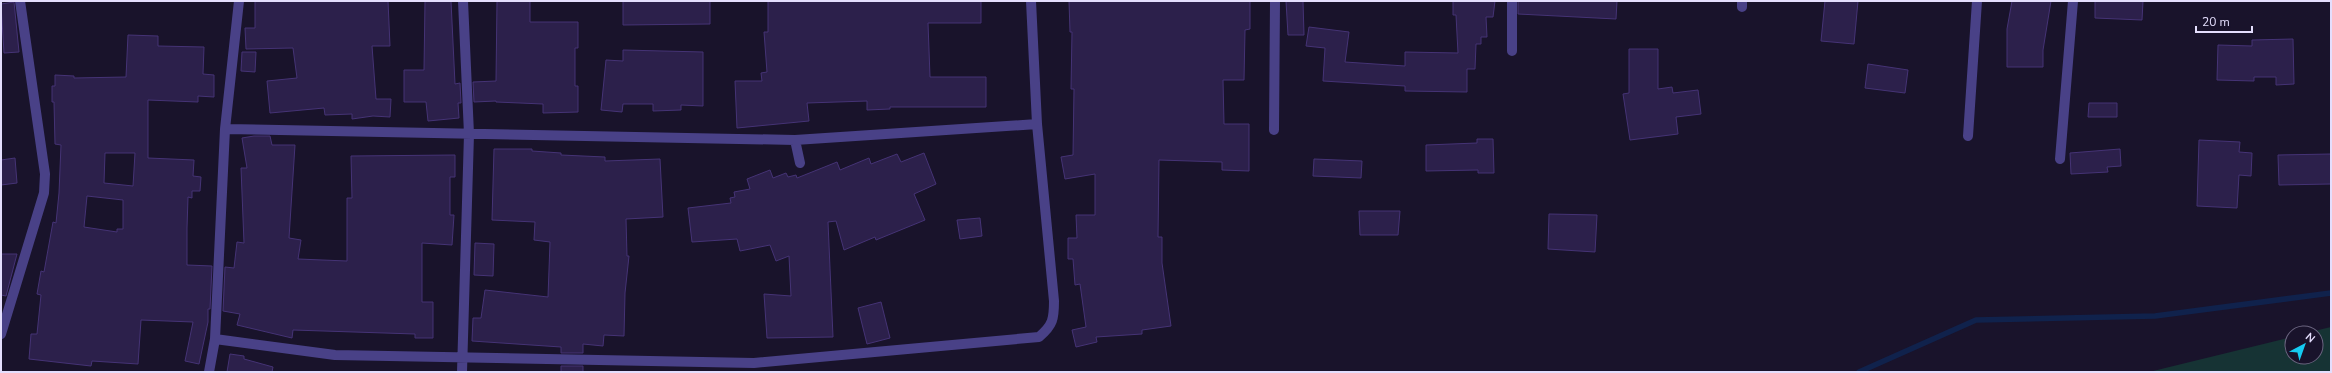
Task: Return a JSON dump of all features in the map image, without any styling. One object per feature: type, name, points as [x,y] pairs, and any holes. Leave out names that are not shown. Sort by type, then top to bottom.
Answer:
[{"type":"street","points":[[1,334],[44,193],[45,174],[20,1]]},
{"type":"street","points":[[209,372],[215,339],[225,129],[239,1]]},
{"type":"street","points":[[462,372],[469,134],[463,1]]},
{"type":"street","points":[[215,339],[335,355],[462,356],[754,363],[1039,337],[1050,328],[1054,316],[1054,301],[1037,124],[1031,1]]},
{"type":"street","points":[[1274,130],[1275,1]]},
{"type":"street","points":[[1512,1],[1512,50]]},
{"type":"street","points":[[1968,136],[1977,1]]},
{"type":"street","points":[[2060,159],[2073,1]]},
{"type":"street","points":[[225,129],[795,140],[1037,124]]},
{"type":"street","points":[[795,140],[800,163]]},
{"type":"green space","points":[[2331,327],[2331,372],[2149,372],[2284,339],[2284,365],[2324,365],[2324,329]]},
{"type":"building","points":[[255,1],[388,1],[390,46],[372,46],[376,99],[391,99],[390,117],[373,116],[352,119],[352,114],[325,115],[324,108],[270,113],[267,81],[297,78],[293,48],[246,49],[245,28],[255,28]]},
{"type":"building","points":[[425,1],[451,1],[455,84],[460,83],[461,103],[458,103],[459,118],[428,121],[426,102],[404,102],[404,70],[424,70]]},
{"type":"building","points":[[497,1],[530,1],[530,22],[578,22],[578,48],[575,48],[575,86],[578,86],[578,112],[543,113],[543,104],[496,101],[474,102],[473,82],[496,81]]},
{"type":"building","points":[[623,1],[710,1],[710,24],[623,25]]},
{"type":"building","points":[[768,1],[981,1],[981,23],[928,23],[930,77],[986,77],[986,107],[890,107],[890,109],[867,110],[867,101],[807,103],[809,121],[737,128],[735,81],[762,81],[761,73],[767,72],[764,32],[768,32]]},
{"type":"building","points":[[1069,1],[1250,1],[1250,29],[1245,30],[1244,80],[1223,80],[1224,124],[1249,124],[1249,171],[1222,170],[1222,162],[1159,160],[1158,237],[1162,237],[1162,263],[1171,326],[1142,330],[1142,334],[1096,337],[1097,342],[1076,347],[1072,330],[1086,327],[1080,284],[1075,285],[1073,259],[1068,259],[1068,238],[1077,238],[1076,215],[1095,215],[1095,174],[1065,179],[1061,157],[1073,155],[1074,89],[1071,89],[1072,32],[1070,32]]},
{"type":"building","points":[[1286,1],[1303,1],[1304,35],[1288,35]]},
{"type":"building","points":[[1453,1],[1495,1],[1493,17],[1486,17],[1487,37],[1481,37],[1481,44],[1476,44],[1475,69],[1467,69],[1467,92],[1405,91],[1405,86],[1323,81],[1325,48],[1306,46],[1309,27],[1349,32],[1345,62],[1405,66],[1405,52],[1458,53],[1456,15],[1453,15]]},
{"type":"building","points":[[1518,1],[1617,1],[1616,19],[1518,14]]},
{"type":"building","points":[[1825,1],[1858,1],[1854,44],[1821,41]]},
{"type":"building","points":[[2012,1],[2051,1],[2043,50],[2043,67],[2007,67],[2007,29]]},
{"type":"building","points":[[2095,1],[2143,1],[2142,20],[2095,18]]},
{"type":"building","points":[[14,2],[19,52],[4,53],[1,4]]},
{"type":"building","points":[[128,35],[158,36],[158,46],[204,47],[203,74],[214,75],[214,97],[198,96],[198,102],[148,100],[148,158],[194,160],[193,176],[201,177],[200,191],[192,191],[192,198],[188,197],[187,228],[187,265],[212,266],[210,309],[208,309],[208,322],[199,364],[185,361],[193,322],[141,320],[138,364],[92,361],[91,366],[29,359],[31,334],[37,334],[41,295],[37,294],[41,271],[44,272],[53,222],[56,223],[59,193],[61,145],[55,144],[54,102],[52,102],[52,86],[55,86],[55,75],[74,76],[74,78],[126,77]],"holes":[[[105,153],[135,153],[133,186],[104,183]],[[87,196],[123,200],[123,229],[117,229],[117,232],[84,227]]]},
{"type":"building","points":[[2293,39],[2294,84],[2276,85],[2276,77],[2254,77],[2254,81],[2217,80],[2218,45],[2252,46],[2252,40]]},
{"type":"building","points":[[1629,49],[1658,49],[1658,89],[1672,87],[1673,93],[1698,90],[1701,114],[1676,117],[1678,134],[1630,140],[1623,94],[1629,93]]},
{"type":"building","points":[[623,50],[703,52],[703,106],[681,105],[681,110],[653,111],[653,104],[623,104],[622,112],[601,110],[606,60],[623,61]]},
{"type":"building","points":[[242,52],[256,52],[255,72],[241,71]]},
{"type":"building","points":[[1868,64],[1908,70],[1905,93],[1865,88]]},
{"type":"building","points":[[2089,103],[2117,103],[2117,117],[2088,117]]},
{"type":"building","points":[[270,136],[272,145],[295,145],[289,238],[301,240],[298,259],[347,261],[347,198],[352,198],[351,156],[455,155],[455,177],[450,177],[450,215],[454,215],[452,245],[422,243],[422,302],[433,302],[433,338],[415,338],[415,334],[293,330],[292,338],[237,325],[240,314],[223,311],[225,267],[234,268],[237,242],[244,243],[241,168],[247,168],[242,138]]},
{"type":"building","points":[[1477,139],[1493,139],[1494,173],[1478,173],[1478,170],[1426,171],[1426,145],[1477,143]]},
{"type":"building","points":[[2199,140],[2240,142],[2239,152],[2252,153],[2251,176],[2239,175],[2237,208],[2197,206]]},
{"type":"building","points":[[494,149],[532,149],[532,151],[561,153],[561,155],[605,157],[605,161],[660,159],[663,217],[626,219],[627,256],[629,256],[625,293],[624,336],[604,335],[603,346],[583,344],[583,353],[561,353],[561,347],[472,341],[473,318],[481,318],[485,290],[548,297],[550,242],[534,240],[535,222],[492,220]]},
{"type":"building","points":[[2120,149],[2121,166],[2107,167],[2108,172],[2071,174],[2070,153]]},
{"type":"building","points":[[924,153],[936,184],[914,194],[925,220],[876,240],[875,237],[844,250],[836,221],[828,222],[833,337],[767,338],[764,294],[791,296],[789,256],[776,261],[770,245],[740,251],[737,239],[692,242],[688,208],[731,203],[730,198],[735,197],[734,192],[750,189],[747,179],[770,170],[773,178],[786,173],[788,177],[796,175],[797,178],[837,162],[840,170],[869,158],[871,164],[897,154],[901,162]]},
{"type":"building","points":[[2331,154],[2331,184],[2279,185],[2278,155]]},
{"type":"building","points":[[15,158],[17,183],[1,185],[1,160]]},
{"type":"building","points":[[1314,159],[1362,161],[1361,178],[1313,176]]},
{"type":"building","points":[[1359,211],[1400,211],[1398,235],[1360,235]]},
{"type":"building","points":[[1549,214],[1597,215],[1595,252],[1548,249]]},
{"type":"building","points":[[980,218],[982,236],[960,239],[957,220]]},
{"type":"building","points":[[475,243],[494,244],[493,276],[474,275]]},
{"type":"building","points":[[1,254],[17,254],[6,296],[1,295]]},
{"type":"building","points":[[881,302],[890,338],[867,344],[858,308]]},
{"type":"building","points":[[230,354],[244,356],[244,359],[273,367],[272,372],[227,372]]},
{"type":"building","points":[[561,366],[583,366],[583,372],[561,372]]},
{"type":"waterway","points":[[1859,372],[1976,320],[2155,316],[2331,293]]}]
